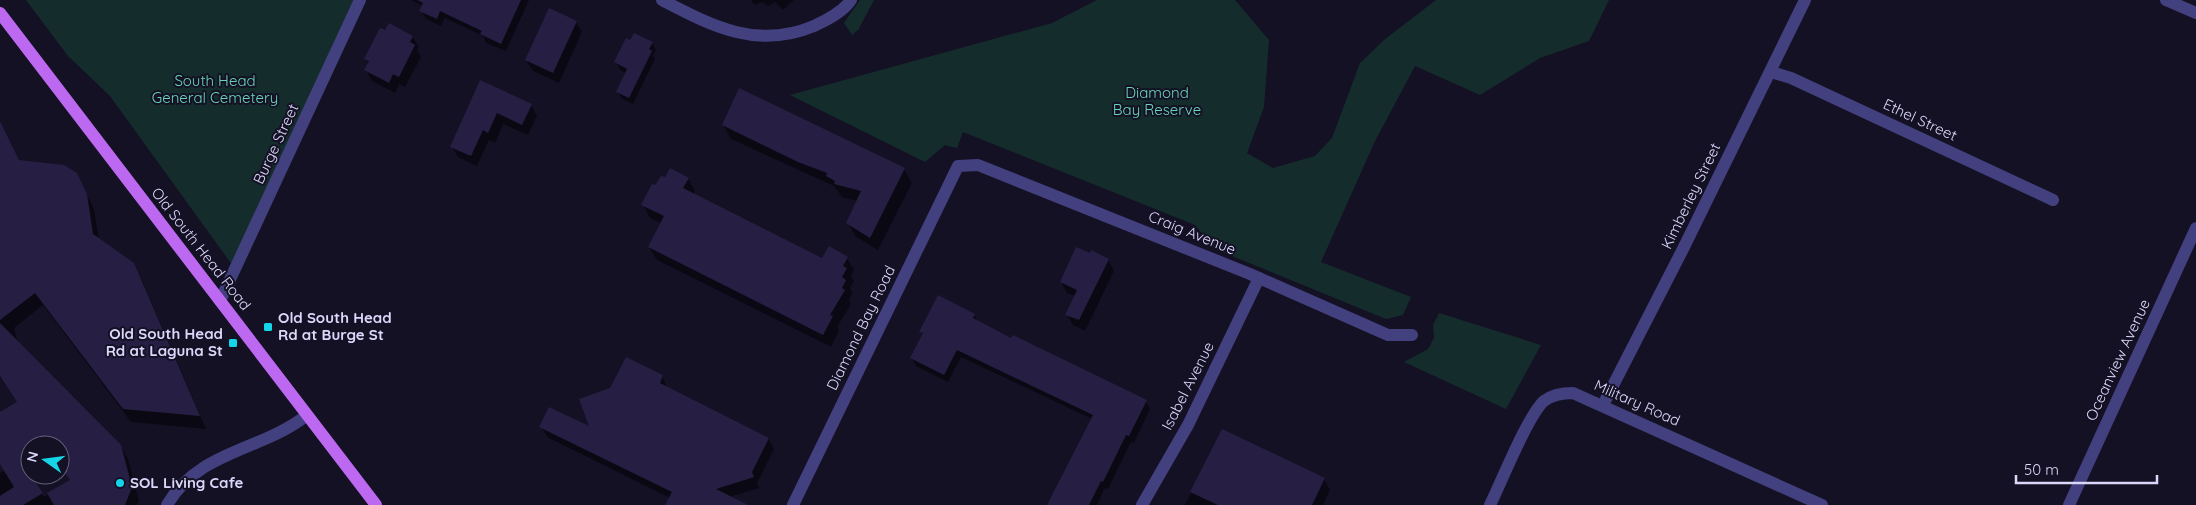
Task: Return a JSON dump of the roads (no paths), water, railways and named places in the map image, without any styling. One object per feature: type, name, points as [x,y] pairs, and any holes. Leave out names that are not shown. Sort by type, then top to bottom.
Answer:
[{"type":"main road","name":"Old South Head Road","points":[[0,13],[376,505]]},
{"type":"street","name":"Burge Street","points":[[220,301],[360,0]]},
{"type":"street","points":[[662,0],[722,29],[747,35],[774,36],[800,31],[824,21],[852,0]]},
{"type":"street","name":"Kimberley Street","points":[[1603,405],[1684,247],[1805,0]]},
{"type":"street","points":[[2166,0],[2196,13]]},
{"type":"street","name":"Ethel Street","points":[[1771,72],[1800,82],[2054,200]]},
{"type":"street","name":"Craig Avenue","points":[[958,166],[978,165],[1260,278],[1388,335],[1412,335]]},
{"type":"street","name":"Diamond Bay Road","points":[[793,505],[958,166]]},
{"type":"street","name":"Oceanview Avenue","points":[[2069,505],[2196,228]]},
{"type":"street","name":"Isabel Avenue","points":[[1142,505],[1188,425],[1260,278]]},
{"type":"street","name":"Military Road","points":[[1490,505],[1529,423],[1544,401],[1557,394],[1573,393],[1822,505]]},
{"type":"street","points":[[167,505],[174,493],[206,465],[219,457],[278,434],[307,415]]},
{"type":"place","name":"Old South Head Rd at Burge St","points":[[268,327]]},
{"type":"place","name":"Old South Head Rd at Laguna St","points":[[233,343]]},
{"type":"place","name":"SOL Living Cafe","points":[[120,483]]},
{"type":"park label","name":"South Head General Cemetery","points":[[215,90]]},
{"type":"park label","name":"Diamond Bay Reserve","points":[[1157,102]]}]
